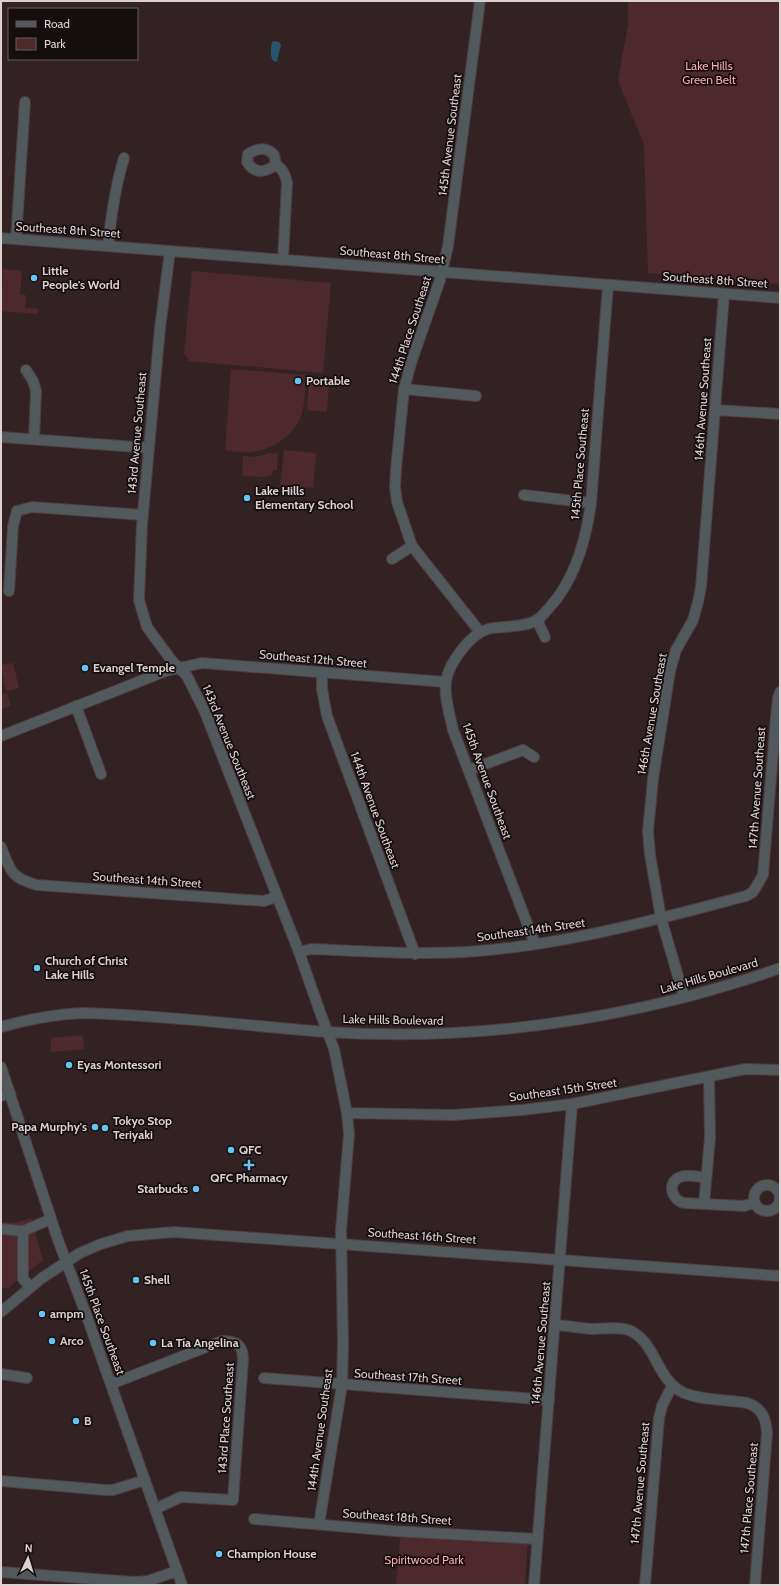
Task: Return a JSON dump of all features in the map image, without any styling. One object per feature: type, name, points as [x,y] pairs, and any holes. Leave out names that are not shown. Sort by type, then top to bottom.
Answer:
[{"type":"street","name":"145th Avenue Southeast","points":[[442,272],[453,212],[480,1]]},
{"type":"street","points":[[16,239],[25,102]]},
{"type":"street","points":[[108,246],[116,184],[124,158]]},
{"type":"street","points":[[276,165],[285,175],[287,183],[283,260]]},
{"type":"street","name":"Southeast 8th Street","points":[[1,238],[780,298]]},
{"type":"street","name":"143rd Avenue Southeast","points":[[170,251],[160,328],[143,515],[138,589],[141,610],[147,627],[154,639],[179,668],[188,676],[205,712],[299,952],[334,1049],[347,1113],[349,1134],[342,1243]]},
{"type":"street","name":"144th Place Southeast","points":[[442,272],[412,360],[404,389],[395,487],[397,502],[412,546],[480,632]]},
{"type":"street","name":"145th Place Southeast","points":[[537,620],[553,603],[567,583],[578,559],[586,532],[591,503],[608,285]]},
{"type":"street","name":"146th Avenue Southeast","points":[[684,997],[661,918],[650,855],[648,831],[653,779],[670,671],[676,650],[692,620],[698,602],[716,410],[724,294]]},
{"type":"street","points":[[26,370],[33,381],[36,391],[34,439]]},
{"type":"street","points":[[404,389],[476,396]]},
{"type":"street","points":[[716,410],[780,414]]},
{"type":"street","points":[[1,437],[149,448]]},
{"type":"street","points":[[524,495],[591,503]]},
{"type":"street","points":[[9,591],[13,509],[32,507],[143,515]]},
{"type":"street","points":[[392,559],[412,546]]},
{"type":"street","points":[[480,632],[487,629],[517,626],[537,620],[545,637]]},
{"type":"street","name":"145th Avenue Southeast","points":[[480,632],[463,648],[453,664],[446,682],[447,702],[454,730],[535,944]]},
{"type":"street","name":"Southeast 12th Street","points":[[1,736],[166,671],[202,663],[322,674],[446,682]]},
{"type":"street","name":"144th Avenue Southeast","points":[[322,674],[322,688],[326,716],[415,954]]},
{"type":"street","name":"147th Avenue Southeast","points":[[758,886],[763,875],[765,861],[776,717],[780,692]]},
{"type":"street","points":[[76,706],[101,774]]},
{"type":"street","points":[[469,770],[523,750],[534,756]]},
{"type":"street","name":"Southeast 14th Street","points":[[1,847],[10,870],[16,877],[25,882],[37,885],[240,900],[264,901],[277,896]]},
{"type":"street","name":"Southeast 14th Street","points":[[299,952],[311,949],[415,954],[466,952],[535,944],[601,933],[746,896],[753,892],[758,886]]},
{"type":"street","name":"Lake Hills Boulevard","points":[[1,1027],[38,1017],[84,1013],[328,1032],[413,1034],[489,1031],[543,1025],[646,1007],[780,968]]},
{"type":"street","name":"145th Place Southeast","points":[[1,1067],[5,1095],[67,1262],[182,1585]]},
{"type":"street","name":"Southeast 15th Street","points":[[347,1113],[453,1115],[522,1110],[572,1104],[745,1069],[780,1070]]},
{"type":"street","points":[[704,1204],[710,1138],[709,1077]]},
{"type":"street","name":"146th Avenue Southeast","points":[[534,1585],[556,1325],[572,1104]]},
{"type":"street","points":[[706,1178],[682,1176],[675,1181],[672,1188],[674,1197],[680,1202],[704,1204],[744,1206],[754,1203]]},
{"type":"street","points":[[1,1229],[23,1231],[51,1219]]},
{"type":"street","points":[[23,1231],[23,1279],[31,1287]]},
{"type":"street","name":"Southeast 16th Street","points":[[1,1312],[31,1287],[80,1253],[101,1244],[128,1236],[152,1234],[201,1233],[780,1276]]},
{"type":"street","name":"144th Avenue Southeast","points":[[319,1524],[342,1385],[342,1243]]},
{"type":"street","points":[[556,1325],[592,1329],[624,1329],[631,1331],[651,1352],[663,1375],[672,1386]]},
{"type":"street","name":"143rd Place Southeast","points":[[111,1384],[222,1340],[234,1343],[243,1351],[233,1500],[181,1497],[155,1509]]},
{"type":"street","points":[[1,1374],[27,1378]]},
{"type":"street","name":"Southeast 17th Street","points":[[264,1378],[549,1400]]},
{"type":"street","name":"147th Avenue Southeast","points":[[645,1585],[658,1418],[672,1386]]},
{"type":"street","name":"147th Place Southeast","points":[[672,1386],[700,1398],[747,1403],[758,1408],[766,1420],[767,1433],[755,1585]]},
{"type":"street","points":[[1,1481],[113,1490],[145,1480]]},
{"type":"street","name":"Southeast 18th Street","points":[[254,1519],[396,1531],[537,1539]]},
{"type":"street","points":[[1,1572],[134,1582],[148,1581],[177,1571]]},
{"type":"green space","name":"Lake Hills Green Belt","points":[[628,1],[780,1],[780,284],[648,273],[644,145],[618,81],[628,24]]},
{"type":"green space","points":[[3,269],[22,271],[20,295],[26,295],[25,307],[38,309],[38,314],[1,311]]},
{"type":"green space","points":[[192,271],[331,283],[323,373],[189,361],[184,354]]},
{"type":"green space","points":[[231,369],[306,375],[304,405],[301,418],[297,425],[285,438],[269,447],[252,452],[225,450]]},
{"type":"green space","points":[[309,380],[329,382],[327,412],[307,410]]},
{"type":"green space","points":[[284,450],[316,453],[313,488],[280,485]]},
{"type":"green space","points":[[269,453],[278,454],[277,470],[274,470],[271,475],[265,477],[242,476],[243,456],[256,457]]},
{"type":"green space","points":[[13,663],[19,688],[6,691],[1,665]]},
{"type":"green space","points":[[7,693],[11,706],[1,709],[1,695]]},
{"type":"green space","points":[[83,1035],[84,1049],[51,1052],[51,1038]]},
{"type":"green space","points":[[31,1218],[43,1260],[8,1288],[1,1288],[1,1222],[15,1223]]},
{"type":"green space","name":"Spiritwood Park","points":[[401,1532],[528,1542],[525,1585],[396,1585]]},
{"type":"water","points":[[273,41],[279,42],[281,45],[277,62],[273,61],[271,56]]},
{"type":"place","name":"Little People's World","points":[[34,278]]},
{"type":"place","name":"Portable","points":[[298,381]]},
{"type":"place","name":"Lake Hills Elementary School","points":[[247,498]]},
{"type":"place","name":"Evangel Temple","points":[[85,668]]},
{"type":"place","name":"Church of Christ Lake Hills","points":[[37,968]]},
{"type":"place","name":"Eyas Montessori","points":[[69,1065]]},
{"type":"place","name":"Papa Murphy's","points":[[95,1127]]},
{"type":"place","name":"Tokyo Stop Teriyaki","points":[[105,1128]]},
{"type":"place","name":"QFC","points":[[231,1150]]},
{"type":"place","name":"QFC Pharmacy","points":[[249,1165]]},
{"type":"place","name":"Starbucks","points":[[196,1189]]},
{"type":"place","name":"Shell","points":[[136,1280]]},
{"type":"place","name":"ampm","points":[[42,1314]]},
{"type":"place","name":"Arco","points":[[52,1341]]},
{"type":"place","name":"La Tía Angelina","points":[[153,1343]]},
{"type":"place","name":"B","points":[[76,1421]]},
{"type":"place","name":"Champion House","points":[[219,1554]]}]
